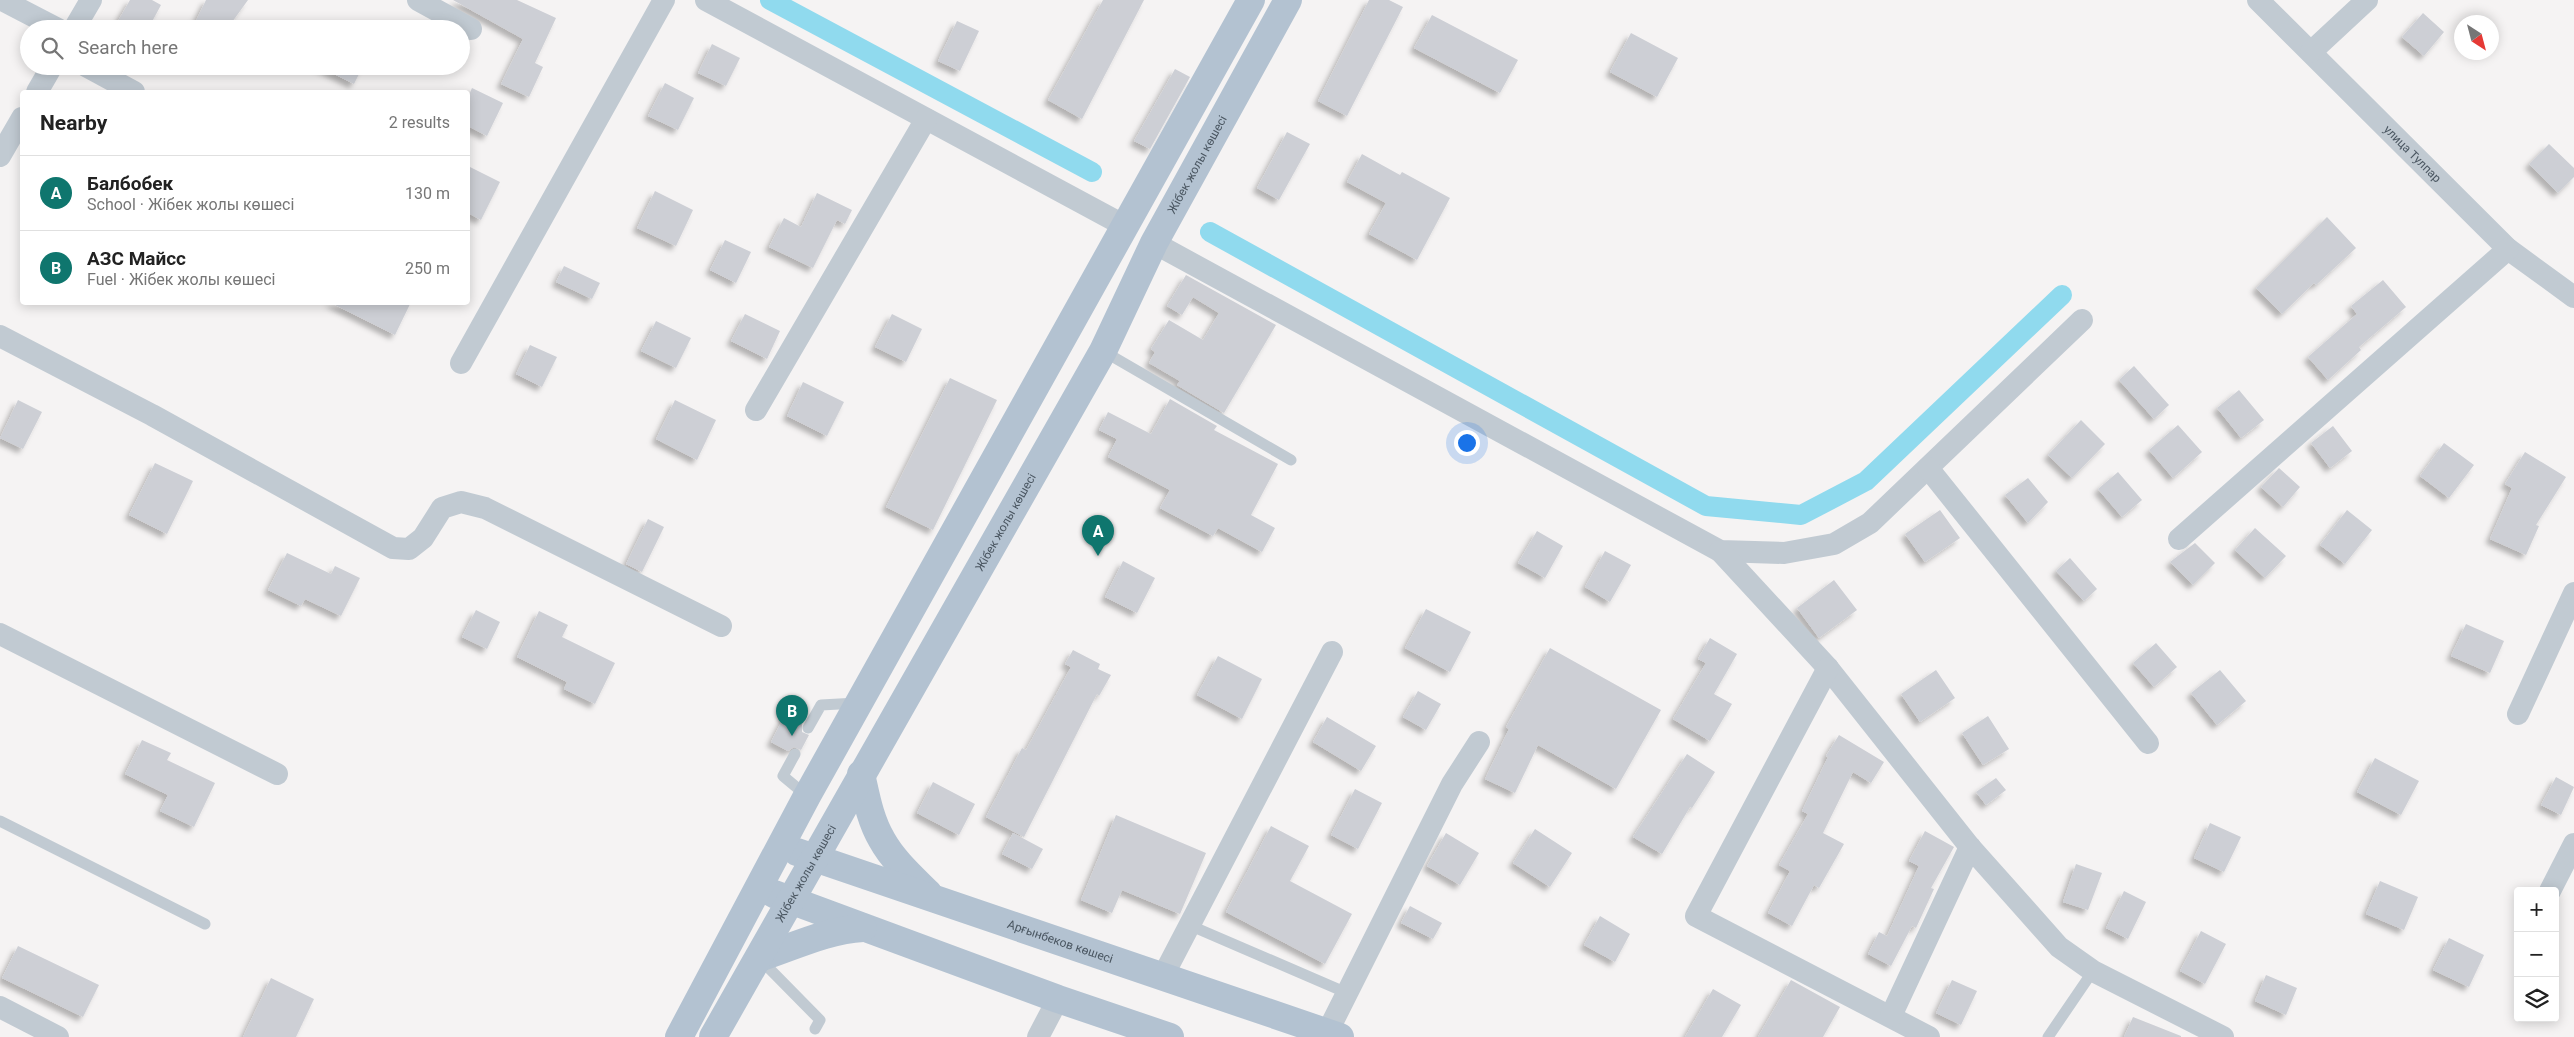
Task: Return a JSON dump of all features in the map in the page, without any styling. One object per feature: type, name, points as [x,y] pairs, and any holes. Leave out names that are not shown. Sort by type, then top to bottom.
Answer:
[{"type":"main road","points":[[679,1037],[858,703],[1251,0]]},
{"type":"main road","name":"Жібек жолы көшесі","points":[[713,1037],[1103,351],[1154,244],[1288,0]]},
{"type":"main road","points":[[861,774],[870,812],[882,840],[907,873],[932,898]]},
{"type":"main road","name":"Арғынбеков көшесі","points":[[780,846],[1333,1035]]},
{"type":"main road","points":[[758,887],[1058,999],[1170,1037]]},
{"type":"main road","points":[[759,958],[846,929],[865,928]]},
{"type":"street","points":[[2,0],[41,20]]},
{"type":"street","points":[[79,20],[91,0]]},
{"type":"street","points":[[418,0],[455,20]]},
{"type":"street","points":[[461,363],[664,0]]},
{"type":"street","points":[[706,0],[1125,226]]},
{"type":"street","name":"улица Тулпар","points":[[2258,0],[2508,249],[2574,297]]},
{"type":"street","points":[[2312,52],[2367,0]]},
{"type":"street","points":[[38,90],[47,75]]},
{"type":"street","points":[[103,75],[130,90]]},
{"type":"street","points":[[756,410],[926,119]]},
{"type":"street","points":[[0,156],[20,121]]},
{"type":"street","points":[[1154,244],[1720,551],[1828,668],[1970,847],[2059,947],[2093,971],[2223,1037]]},
{"type":"street","points":[[2179,539],[2508,249]]},
{"type":"street","points":[[1720,551],[1784,553],[1834,544],[1870,523],[2082,320]]},
{"type":"street","points":[[0,336],[152,415],[393,548],[409,549],[422,538],[442,508],[461,502],[485,508],[721,626]]},
{"type":"street","points":[[1928,468],[2148,743]]},
{"type":"street","points":[[2518,714],[2574,593]]},
{"type":"street","points":[[0,634],[277,774]]},
{"type":"street","points":[[1163,976],[1332,652]]},
{"type":"street","points":[[1828,668],[1696,916],[1892,1016],[1929,1037]]},
{"type":"street","points":[[1333,1035],[1347,993],[1452,784],[1479,742]]},
{"type":"street","points":[[2552,887],[2574,844]]},
{"type":"street","points":[[1892,1016],[1970,847]]},
{"type":"street","points":[[1038,1037],[1058,999]]},
{"type":"street","points":[[0,1007],[58,1037]]},
{"type":"lane","points":[[1103,351],[1291,460]]},
{"type":"lane","points":[[808,728],[821,705],[858,703]]},
{"type":"lane","points":[[794,754],[783,776],[807,796]]},
{"type":"lane","points":[[0,821],[205,924]]},
{"type":"lane","points":[[1189,925],[1347,993]]},
{"type":"lane","points":[[759,958],[820,1020],[815,1029]]},
{"type":"lane","points":[[2048,1037],[2093,971]]},
{"type":"building","points":[[130,0],[152,0],[161,5],[153,20],[119,20]]},
{"type":"building","points":[[206,0],[248,0],[234,20],[196,20]]},
{"type":"building","points":[[453,0],[517,0],[556,18],[535,63],[543,67],[529,97],[501,84],[523,39]]},
{"type":"building","points":[[1103,0],[1144,0],[1082,119],[1048,100]]},
{"type":"building","points":[[1369,0],[1389,0],[1403,7],[1347,116],[1318,101]]},
{"type":"building","points":[[2423,13],[2444,32],[2424,56],[2402,37]]},
{"type":"building","points":[[1432,15],[1518,60],[1500,93],[1414,48]]},
{"type":"building","points":[[957,21],[979,31],[960,71],[938,61]]},
{"type":"building","points":[[1631,33],[1678,58],[1657,97],[1610,72]]},
{"type":"building","points":[[712,44],[740,58],[726,86],[698,73]]},
{"type":"building","points":[[1175,69],[1190,77],[1150,149],[1134,141]]},
{"type":"building","points":[[336,75],[358,75],[354,84]]},
{"type":"building","points":[[665,83],[694,98],[678,130],[648,116]]},
{"type":"building","points":[[472,88],[503,103],[487,136],[470,127],[470,92]]},
{"type":"building","points":[[1287,132],[1310,144],[1279,200],[1257,188]]},
{"type":"building","points":[[2549,144],[2574,168],[2574,177],[2558,193],[2529,164]]},
{"type":"building","points":[[1362,154],[1400,175],[1402,172],[1450,198],[1417,260],[1369,234],[1386,203],[1347,182]]},
{"type":"building","points":[[470,167],[500,182],[481,220],[470,214]]},
{"type":"building","points":[[655,191],[693,210],[676,246],[637,228]]},
{"type":"building","points":[[817,193],[852,210],[845,224],[837,220],[813,268],[769,247],[784,218],[801,227]]},
{"type":"building","points":[[2327,217],[2356,248],[2316,285],[2314,283],[2282,314],[2256,288]]},
{"type":"building","points":[[725,240],[751,252],[736,283],[710,270]]},
{"type":"building","points":[[564,266],[600,283],[592,299],[556,282]]},
{"type":"building","points":[[1186,275],[1276,325],[1224,413],[1177,385],[1180,381],[1149,363],[1155,352],[1151,349],[1169,320],[1203,340],[1219,313],[1193,297],[1182,315],[1167,306]]},
{"type":"building","points":[[2383,280],[2406,307],[2359,347],[2361,350],[2328,380],[2308,357],[2357,314],[2351,306]]},
{"type":"building","points":[[335,305],[410,305],[395,335]]},
{"type":"building","points":[[745,314],[780,331],[767,359],[731,341]]},
{"type":"building","points":[[892,314],[922,329],[906,362],[875,347]]},
{"type":"building","points":[[656,321],[691,338],[676,368],[641,351]]},
{"type":"building","points":[[530,345],[557,357],[542,387],[516,374]]},
{"type":"building","points":[[2134,366],[2169,405],[2154,419],[2119,380]]},
{"type":"building","points":[[950,378],[997,400],[933,530],[886,507]]},
{"type":"building","points":[[803,382],[844,402],[827,436],[787,416]]},
{"type":"building","points":[[2239,390],[2264,420],[2241,438],[2217,408]]},
{"type":"building","points":[[1170,399],[1217,426],[1214,430],[1278,464],[1251,515],[1275,528],[1262,552],[1218,528],[1213,536],[1160,508],[1170,490],[1108,457],[1117,439],[1099,430],[1108,412],[1151,434]]},
{"type":"building","points":[[18,400],[42,412],[23,449],[0,438]]},
{"type":"building","points":[[675,400],[716,420],[697,460],[656,439]]},
{"type":"building","points":[[2081,420],[2105,444],[2072,478],[2048,455]]},
{"type":"building","points":[[2178,425],[2202,452],[2173,478],[2149,450]]},
{"type":"building","points":[[2333,426],[2352,451],[2330,468],[2311,443]]},
{"type":"building","points":[[2444,443],[2474,465],[2449,498],[2420,476]]},
{"type":"building","points":[[2525,452],[2566,477],[2536,525],[2539,526],[2526,555],[2490,539],[2512,488],[2505,484]]},
{"type":"building","points":[[155,463],[193,481],[167,534],[129,515]]},
{"type":"building","points":[[2279,468],[2300,487],[2283,507],[2261,487]]},
{"type":"building","points":[[2118,472],[2142,500],[2122,517],[2098,489]]},
{"type":"building","points":[[2028,478],[2048,502],[2028,523],[2005,495]]},
{"type":"building","points":[[1940,510],[1960,538],[1925,562],[1905,534]]},
{"type":"building","points":[[2347,510],[2372,530],[2345,564],[2320,545]]},
{"type":"building","points":[[648,519],[664,527],[642,572],[626,564]]},
{"type":"building","points":[[2255,528],[2286,556],[2265,578],[2235,550]]},
{"type":"building","points":[[1537,531],[1563,546],[1545,578],[1518,563]]},
{"type":"building","points":[[2195,543],[2215,563],[2193,585],[2170,562]]},
{"type":"building","points":[[1605,551],[1631,565],[1610,602],[1585,587]]},
{"type":"building","points":[[287,553],[331,574],[335,566],[360,578],[341,616],[305,599],[301,606],[268,590]]},
{"type":"building","points":[[2070,558],[2097,589],[2084,601],[2056,571]]},
{"type":"building","points":[[1123,561],[1155,578],[1137,613],[1105,597]]},
{"type":"building","points":[[1834,580],[1857,610],[1819,638],[1797,608]]},
{"type":"building","points":[[1426,609],[1471,632],[1450,672],[1405,648]]},
{"type":"building","points":[[476,610],[500,622],[487,649],[462,637]]},
{"type":"building","points":[[539,611],[568,625],[562,637],[615,663],[595,704],[564,689],[567,682],[517,657]]},
{"type":"building","points":[[2466,624],[2504,641],[2490,673],[2451,656]]},
{"type":"building","points":[[1710,638],[1737,654],[1714,694],[1732,704],[1710,741],[1673,719],[1706,663],[1698,659]]},
{"type":"building","points":[[2156,643],[2177,667],[2154,687],[2133,663]]},
{"type":"building","points":[[1550,648],[1661,710],[1616,789],[1538,745],[1515,793],[1485,779],[1509,729],[1506,727]]},
{"type":"building","points":[[1073,650],[1100,664],[1098,669],[1111,675],[1099,696],[1097,694],[1024,837],[986,817],[1022,748],[1026,750],[1071,667],[1065,664]]},
{"type":"building","points":[[1218,656],[1262,679],[1242,719],[1197,695]]},
{"type":"building","points":[[1936,670],[1955,698],[1920,722],[1901,694]]},
{"type":"building","points":[[2220,670],[2246,701],[2217,725],[2191,693]]},
{"type":"building","points":[[1418,691],[1441,704],[1426,730],[1403,717]]},
{"type":"building","points":[[785,715],[802,724],[802,732],[809,735],[801,750],[794,747],[788,751],[771,742]]},
{"type":"building","points":[[1988,716],[2009,749],[1983,765],[1962,733]]},
{"type":"building","points":[[1327,717],[1376,746],[1361,771],[1313,742]]},
{"type":"building","points":[[1839,735],[1884,762],[1871,783],[1853,772],[1823,833],[1844,844],[1819,888],[1814,885],[1792,926],[1768,913],[1790,871],[1779,865],[1808,814],[1802,811],[1828,757],[1826,756]]},
{"type":"building","points":[[142,740],[171,753],[167,760],[215,783],[194,827],[160,811],[168,795],[125,774]]},
{"type":"building","points":[[1687,754],[1715,772],[1692,808],[1690,807],[1662,854],[1633,837]]},
{"type":"building","points":[[2375,758],[2419,781],[2401,815],[2357,792]]},
{"type":"building","points":[[2556,777],[2574,787],[2561,815],[2541,805]]},
{"type":"building","points":[[1996,778],[2006,790],[1986,805],[1976,792]]},
{"type":"building","points":[[933,782],[975,804],[959,835],[917,813]]},
{"type":"building","points":[[1355,789],[1382,803],[1358,849],[1331,835]]},
{"type":"building","points":[[1116,815],[1206,853],[1180,914],[1122,890],[1112,913],[1081,900]]},
{"type":"building","points":[[2210,823],[2241,837],[2224,872],[2194,858]]},
{"type":"building","points":[[1271,826],[1309,846],[1290,881],[1352,914],[1325,964],[1226,912]]},
{"type":"building","points":[[1535,829],[1572,853],[1550,887],[1513,863]]},
{"type":"building","points":[[1925,831],[1954,847],[1931,888],[1934,889],[1916,928],[1912,926],[1891,966],[1868,954],[1879,932],[1887,936],[1919,866],[1909,861]]},
{"type":"building","points":[[1013,833],[1043,849],[1032,869],[1002,854]]},
{"type":"building","points":[[1446,833],[1479,853],[1460,885],[1427,866]]},
{"type":"building","points":[[2076,864],[2102,873],[2088,910],[2063,902]]},
{"type":"building","points":[[2380,881],[2418,897],[2404,930],[2366,914]]},
{"type":"building","points":[[2124,891],[2146,902],[2128,939],[2106,928]]},
{"type":"building","points":[[1410,906],[1442,923],[1433,939],[1401,923]]},
{"type":"building","points":[[1600,916],[1630,934],[1615,962],[1584,945]]},
{"type":"building","points":[[2201,931],[2226,944],[2205,984],[2180,971]]},
{"type":"building","points":[[2449,938],[2484,955],[2469,987],[2433,970]]},
{"type":"building","points":[[18,946],[99,985],[83,1017],[2,978]]},
{"type":"building","points":[[2266,975],[2297,988],[2286,1015],[2255,1001]]},
{"type":"building","points":[[271,978],[314,999],[296,1037],[243,1037]]},
{"type":"building","points":[[1791,980],[1840,1007],[1823,1037],[1758,1037]]},
{"type":"building","points":[[1952,980],[1977,991],[1961,1025],[1936,1013]]},
{"type":"building","points":[[1713,989],[1741,1005],[1722,1037],[1685,1037]]},
{"type":"building","points":[[2133,1017],[2181,1036],[2181,1037],[2124,1037]]},
{"type":"waterway","points":[[770,0],[1092,172]]},
{"type":"waterway","points":[[1210,232],[1706,506],[1801,515],[1866,481],[2062,295]]},
{"type":"place","name":"Балбобек","points":[[1098,556]]},
{"type":"place","name":"АЗС Майсс","points":[[792,736]]}]
